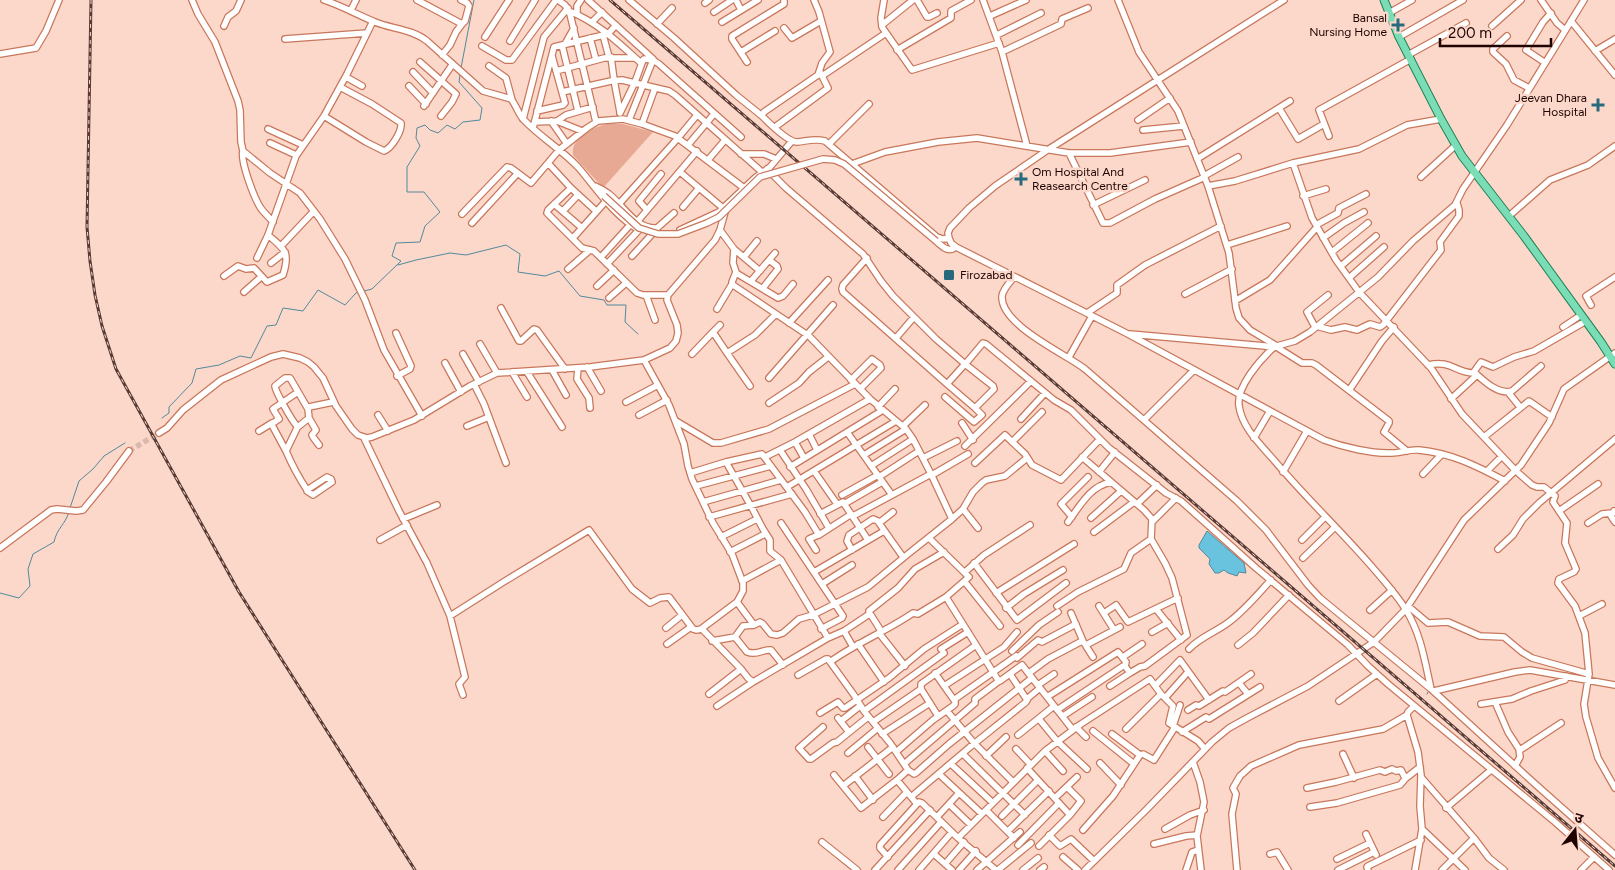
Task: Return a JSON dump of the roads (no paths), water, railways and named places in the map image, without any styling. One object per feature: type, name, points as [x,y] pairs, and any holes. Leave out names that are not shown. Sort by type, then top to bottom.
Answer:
[{"type":"main road","points":[[1384,0],[1399,37],[1456,146],[1586,322],[1613,355],[1615,364]]},
{"type":"street","points":[[0,54],[36,48],[46,31],[59,0]]},
{"type":"street","points":[[192,0],[215,42],[238,101],[243,150],[242,160],[252,190],[259,205],[273,222]]},
{"type":"street","points":[[224,26],[228,17],[234,13],[241,0]]},
{"type":"street","points":[[324,0],[339,2],[373,21],[418,35],[485,92],[512,100]]},
{"type":"street","points":[[351,10],[356,0]]},
{"type":"street","points":[[417,0],[462,24]]},
{"type":"street","points":[[442,56],[465,21],[469,6],[468,3],[461,0]]},
{"type":"street","points":[[485,37],[509,0]]},
{"type":"street","points":[[510,41],[535,0]]},
{"type":"street","points":[[577,14],[577,6],[581,0]]},
{"type":"street","points":[[588,0],[741,137]]},
{"type":"street","points":[[629,0],[736,96],[792,141],[816,139],[829,144],[937,237],[943,240],[948,238]]},
{"type":"street","points":[[714,12],[732,0]]},
{"type":"street","points":[[736,0],[742,10]]},
{"type":"street","points":[[722,22],[756,0]]},
{"type":"street","points":[[747,62],[732,36],[784,4],[784,0]]},
{"type":"street","points":[[775,127],[827,89],[828,86],[821,74],[822,63],[830,51],[814,0]]},
{"type":"street","points":[[884,0],[881,18],[882,25],[910,69],[915,71],[1000,43]]},
{"type":"street","points":[[882,25],[915,0],[926,17],[937,13]]},
{"type":"street","points":[[897,50],[951,18],[951,11],[971,0]]},
{"type":"street","points":[[983,0],[1000,43],[1028,146]]},
{"type":"street","points":[[990,16],[1026,0]]},
{"type":"street","points":[[1118,0],[1139,52],[1178,111],[1208,186],[1227,245],[1232,269],[1237,314],[1241,322],[1275,347],[1302,363],[1316,365],[1350,389],[1389,420],[1390,423],[1384,432],[1407,451]]},
{"type":"street","points":[[1284,0],[1049,149],[995,186],[969,208],[950,228],[948,238],[956,247],[1128,334],[1331,443],[1387,453],[1418,450],[1442,455],[1462,460],[1505,481]]},
{"type":"street","points":[[1389,13],[1412,0]]},
{"type":"street","points":[[1399,37],[1464,0]]},
{"type":"street","points":[[1492,26],[1521,0]]},
{"type":"street","points":[[1541,0],[1557,23],[1565,30]]},
{"type":"street","points":[[1128,334],[1275,347],[1300,338],[1316,327],[1378,277],[1413,241],[1456,203],[1463,189],[1507,126],[1544,62],[1584,0]]},
{"type":"street","points":[[564,4],[592,22],[641,64]]},
{"type":"street","points":[[564,4],[574,28],[596,122]]},
{"type":"street","points":[[482,46],[506,60],[512,60],[564,4]]},
{"type":"street","points":[[523,119],[544,37],[564,4]]},
{"type":"street","points":[[657,24],[672,8]]},
{"type":"street","points":[[1002,52],[1061,24],[1062,19],[1088,8]]},
{"type":"street","points":[[592,22],[602,12]]},
{"type":"street","points":[[997,35],[1041,12]]},
{"type":"street","points":[[1544,62],[1526,50],[1543,22],[1551,13]]},
{"type":"street","points":[[256,258],[268,235],[296,155],[324,116],[346,77],[373,21]]},
{"type":"street","points":[[784,28],[792,38],[821,21]]},
{"type":"street","points":[[1571,21],[1615,75]]},
{"type":"street","points":[[1329,136],[1318,112],[1320,109],[1466,24]]},
{"type":"street","points":[[534,125],[554,48],[605,34],[616,25]]},
{"type":"street","points":[[574,28],[564,45],[578,111]]},
{"type":"street","points":[[741,52],[775,31]]},
{"type":"street","points":[[285,38],[367,33]]},
{"type":"street","points":[[762,116],[764,112],[818,75],[886,33]]},
{"type":"street","points":[[605,34],[620,116]]},
{"type":"street","points":[[1507,36],[1493,52],[1506,64],[1514,80],[1529,88]]},
{"type":"street","points":[[590,38],[596,60]]},
{"type":"street","points":[[1595,51],[1615,38]]},
{"type":"street","points":[[624,48],[633,40]]},
{"type":"street","points":[[538,110],[564,105],[552,55]]},
{"type":"street","points":[[556,71],[610,57],[635,58]]},
{"type":"street","points":[[620,116],[644,58],[654,61]]},
{"type":"street","points":[[629,120],[654,61]]},
{"type":"street","points":[[420,62],[456,94],[441,116]]},
{"type":"street","points":[[409,86],[425,105],[452,65]]},
{"type":"street","points":[[489,66],[506,78],[512,100],[523,119],[534,125],[576,165],[630,225],[639,230],[677,232],[713,216],[776,160],[792,141]]},
{"type":"street","points":[[413,72],[433,93]]},
{"type":"street","points":[[346,77],[362,86]]},
{"type":"street","points":[[562,92],[614,80],[635,82],[669,91],[677,96],[741,154],[786,188],[867,258],[886,288],[914,318],[936,339],[994,387],[975,408]]},
{"type":"street","points":[[324,116],[384,151],[392,146],[401,128],[401,123],[372,104],[340,87]]},
{"type":"street","points":[[642,124],[655,88]]},
{"type":"street","points":[[677,96],[685,88]]},
{"type":"street","points":[[1138,120],[1170,98]]},
{"type":"street","points":[[691,109],[699,101]]},
{"type":"street","points":[[1197,159],[1290,101]]},
{"type":"street","points":[[829,144],[869,104]]},
{"type":"street","points":[[534,125],[554,121],[566,115],[593,107]]},
{"type":"street","points":[[1279,108],[1298,139],[1324,124]]},
{"type":"street","points":[[619,204],[697,114]]},
{"type":"street","points":[[688,145],[714,114]]},
{"type":"street","points":[[462,214],[507,168],[510,168],[531,183],[559,150],[582,131],[596,122],[620,116],[678,138],[744,188]]},
{"type":"street","points":[[1208,186],[1231,182],[1293,163],[1359,149],[1412,123],[1441,120]]},
{"type":"street","points":[[554,121],[582,131]]},
{"type":"street","points":[[554,121],[567,144]]},
{"type":"street","points":[[1143,130],[1184,126]]},
{"type":"street","points":[[268,129],[303,145]]},
{"type":"street","points":[[852,164],[885,152],[947,141],[985,138],[1069,153],[1110,153],[1191,142]]},
{"type":"street","points":[[708,160],[725,140]]},
{"type":"street","points":[[270,143],[296,155]]},
{"type":"street","points":[[1421,177],[1456,146]]},
{"type":"street","points":[[1509,216],[1550,180],[1588,165],[1615,146]]},
{"type":"street","points":[[243,150],[270,173],[300,193],[314,211],[345,259],[365,300],[384,350],[397,376],[422,416]]},
{"type":"street","points":[[637,222],[697,151]]},
{"type":"street","points":[[1069,153],[1102,222],[1110,224],[1155,199],[1204,177],[1238,157]]},
{"type":"street","points":[[741,154],[764,154],[776,160]]},
{"type":"street","points":[[603,196],[639,228],[655,233],[678,234],[719,217],[760,177],[823,159],[831,159],[844,164],[948,250],[956,247]]},
{"type":"street","points":[[548,163],[570,188],[596,211]]},
{"type":"street","points":[[1293,163],[1317,226],[1340,266],[1359,292],[1428,365],[1462,414],[1516,471],[1532,485],[1544,487],[1552,492],[1555,498],[1553,502],[1567,523],[1565,543],[1576,569],[1574,572],[1559,579],[1558,583],[1574,603],[1587,642],[1589,677],[1584,704],[1586,718],[1598,758],[1615,788]]},
{"type":"street","points":[[680,172],[725,207]]},
{"type":"street","points":[[472,223],[517,174]]},
{"type":"street","points":[[648,210],[639,200],[661,174]]},
{"type":"street","points":[[1093,205],[1145,180]]},
{"type":"street","points":[[593,185],[610,194],[637,222],[644,226],[657,228],[674,213]]},
{"type":"street","points":[[570,188],[547,213],[582,248],[594,251],[601,257],[637,293],[668,295]]},
{"type":"street","points":[[683,207],[699,188]]},
{"type":"street","points":[[1304,196],[1326,189]]},
{"type":"street","points":[[1236,301],[1270,280],[1317,226],[1338,213],[1339,208],[1366,194]]},
{"type":"street","points":[[563,211],[578,195]]},
{"type":"street","points":[[573,238],[596,211],[603,196]]},
{"type":"street","points":[[1328,295],[1307,312],[1316,327],[1332,330],[1345,326],[1360,329],[1370,324],[1380,327],[1441,250],[1440,242],[1459,216],[1456,203]]},
{"type":"street","points":[[554,204],[582,228]]},
{"type":"street","points":[[159,433],[167,428],[183,410],[221,380],[279,354],[294,356],[311,364],[320,373],[334,402],[355,432],[364,438],[388,431],[422,416],[476,383],[497,373],[578,368],[644,360],[670,348],[676,341],[678,333],[667,300],[668,295],[713,243],[720,230],[725,207]]},
{"type":"street","points":[[280,246],[314,211]]},
{"type":"street","points":[[1324,238],[1344,223],[1364,212]]},
{"type":"street","points":[[1332,252],[1368,223]]},
{"type":"street","points":[[601,257],[630,225]]},
{"type":"street","points":[[1069,357],[1090,315],[1117,292],[1117,286],[1142,267],[1221,226]]},
{"type":"street","points":[[1227,245],[1287,226]]},
{"type":"street","points":[[607,264],[639,230]]},
{"type":"street","points":[[720,230],[734,249],[760,271]]},
{"type":"street","points":[[632,256],[654,232]]},
{"type":"street","points":[[224,276],[238,266],[246,269],[254,268],[265,281],[270,282],[283,275],[287,258],[285,252],[268,235]]},
{"type":"street","points":[[1340,266],[1376,236]]},
{"type":"street","points":[[744,257],[757,241]]},
{"type":"street","points":[[1349,278],[1384,247]]},
{"type":"street","points":[[717,309],[732,284],[736,273],[733,263],[734,249]]},
{"type":"street","points":[[568,269],[590,250]]},
{"type":"street","points":[[271,263],[285,252]]},
{"type":"street","points":[[751,281],[775,253]]},
{"type":"street","points":[[867,258],[844,283],[842,289],[982,415],[974,422],[945,397]]},
{"type":"street","points":[[763,288],[778,269],[769,260]]},
{"type":"street","points":[[1185,294],[1232,269]]},
{"type":"street","points":[[597,286],[614,270]]},
{"type":"street","points":[[736,273],[780,298],[794,284]]},
{"type":"street","points":[[1014,276],[1002,294],[1004,306],[1034,338],[1069,357],[1085,369],[1237,501],[1266,530],[1314,592],[1433,690],[1615,855]]},
{"type":"street","points":[[244,292],[261,277]]},
{"type":"street","points":[[1591,305],[1586,296],[1615,277]]},
{"type":"street","points":[[789,323],[828,280]]},
{"type":"street","points":[[610,298],[626,282]]},
{"type":"street","points":[[732,284],[807,335],[870,399],[904,428],[913,439],[932,475],[952,520]]},
{"type":"street","points":[[646,295],[655,320]]},
{"type":"street","points":[[769,378],[833,305]]},
{"type":"street","points":[[500,308],[519,341],[534,329],[537,330],[564,369]]},
{"type":"street","points":[[727,352],[755,335],[776,314]]},
{"type":"street","points":[[1563,327],[1582,315]]},
{"type":"street","points":[[896,338],[914,318]]},
{"type":"street","points":[[1451,399],[1476,374],[1481,362],[1492,367],[1514,357],[1534,352],[1586,322]]},
{"type":"street","points":[[692,354],[720,325]]},
{"type":"street","points":[[1350,389],[1382,341],[1394,327]]},
{"type":"street","points":[[713,332],[750,386]]},
{"type":"street","points":[[396,333],[411,366],[410,369],[397,376]]},
{"type":"street","points":[[947,384],[984,343],[1045,393],[1071,410],[1115,452],[1176,498],[1348,645],[1377,674],[1414,706],[1555,822],[1609,870]]},
{"type":"street","points":[[480,344],[497,373]]},
{"type":"street","points":[[1275,347],[1251,373],[1240,395],[1238,405],[1242,418],[1254,438],[1283,472],[1407,608],[1428,624],[1448,622],[1480,636],[1504,637],[1532,658],[1615,686]]},
{"type":"street","points":[[463,354],[506,463]]},
{"type":"street","points":[[1084,870],[1205,749],[1229,728],[1308,686],[1374,642],[1407,608],[1464,520],[1516,471],[1546,428],[1564,389],[1613,355]]},
{"type":"street","points":[[769,402],[799,384],[828,357]]},
{"type":"street","points":[[676,420],[718,444],[774,427],[855,384],[881,368],[880,365],[872,359],[855,384]]},
{"type":"street","points":[[450,616],[588,530],[638,595],[650,603],[660,598],[669,597],[691,627],[696,630],[701,629],[737,602],[743,591],[742,581],[730,552],[709,517],[690,472],[687,451],[676,420],[644,360]]},
{"type":"street","points":[[445,363],[461,392]]},
{"type":"street","points":[[1428,365],[1446,364],[1476,374],[1492,387],[1508,392],[1520,407]]},
{"type":"street","points":[[1508,392],[1512,391],[1541,366]]},
{"type":"street","points":[[588,367],[601,392]]},
{"type":"street","points":[[578,368],[577,380],[589,398],[590,408]]},
{"type":"street","points":[[552,370],[566,395]]},
{"type":"street","points":[[1144,420],[1194,370]]},
{"type":"street","points":[[512,372],[527,397]]},
{"type":"street","points":[[527,372],[562,426]]},
{"type":"street","points":[[298,426],[291,420],[274,388],[282,379],[290,378],[308,409],[308,418],[316,430],[312,435],[319,445]]},
{"type":"street","points":[[965,446],[1031,381]]},
{"type":"street","points":[[626,402],[658,385]]},
{"type":"street","points":[[790,466],[847,432],[881,408],[895,389]]},
{"type":"street","points":[[259,431],[279,419],[273,409],[298,392]]},
{"type":"street","points":[[1021,419],[1045,393]]},
{"type":"street","points":[[765,457],[870,399]]},
{"type":"street","points":[[638,415],[667,400]]},
{"type":"street","points":[[308,409],[311,406],[334,402]]},
{"type":"street","points":[[1484,437],[1527,402],[1531,402],[1552,417]]},
{"type":"street","points":[[864,455],[904,428],[924,405]]},
{"type":"street","points":[[1254,438],[1270,411]]},
{"type":"street","points":[[1012,442],[1042,412]]},
{"type":"street","points":[[378,415],[388,431]]},
{"type":"street","points":[[468,426],[489,417]]},
{"type":"street","points":[[286,452],[298,426],[308,418]]},
{"type":"street","points":[[787,487],[896,421]]},
{"type":"street","points":[[272,423],[307,490]]},
{"type":"street","points":[[962,423],[973,440]]},
{"type":"street","points":[[1283,472],[1307,431]]},
{"type":"street","points":[[847,432],[892,495]]},
{"type":"street","points":[[809,434],[818,450]]},
{"type":"street","points":[[975,463],[1004,436],[1030,462],[1060,480],[1100,439]]},
{"type":"street","points":[[364,438],[407,526],[427,562],[450,616],[465,676],[459,684],[463,695]]},
{"type":"street","points":[[871,466],[913,439]]},
{"type":"street","points":[[1498,549],[1515,532],[1526,515],[1615,439]]},
{"type":"street","points":[[923,458],[957,441]]},
{"type":"street","points":[[795,442],[804,458]]},
{"type":"street","points":[[780,450],[829,528]]},
{"type":"street","points":[[0,548],[54,509],[80,511],[86,507],[129,451]]},
{"type":"street","points":[[820,514],[841,502],[844,504],[919,451]]},
{"type":"street","points":[[1099,472],[1115,452]]},
{"type":"street","points":[[690,472],[761,454],[792,494],[818,535]]},
{"type":"street","points":[[816,550],[809,539],[850,515],[855,515],[968,454]]},
{"type":"street","points":[[1423,474],[1442,455]]},
{"type":"street","points":[[1487,471],[1502,456]]},
{"type":"street","points":[[1082,457],[1148,514],[1152,522],[1151,539],[1168,570],[1178,598],[1187,634],[1145,666],[1140,666],[1110,686]]},
{"type":"street","points":[[712,641],[735,637],[743,626],[762,623],[770,634],[777,635],[786,631],[799,619],[813,615],[868,587],[903,557],[952,520],[963,509],[973,492],[984,482],[1004,476],[1027,458]]},
{"type":"street","points":[[726,462],[765,534],[771,541],[770,552],[781,560],[828,638]]},
{"type":"street","points":[[696,486],[771,466]]},
{"type":"street","points":[[814,471],[837,504]]},
{"type":"street","points":[[1088,477],[1061,504],[1070,519],[1094,488],[1102,483],[1111,482]]},
{"type":"street","points":[[842,495],[880,478]]},
{"type":"street","points":[[703,502],[781,480]]},
{"type":"street","points":[[1559,511],[1598,484]]},
{"type":"street","points":[[1094,532],[1136,503],[1157,485]]},
{"type":"street","points":[[1091,518],[1121,491]]},
{"type":"street","points":[[709,517],[792,494]]},
{"type":"street","points":[[1152,522],[1176,498]]},
{"type":"street","points":[[844,504],[868,540]]},
{"type":"street","points":[[404,519],[438,505]]},
{"type":"street","points":[[963,509],[978,528]]},
{"type":"street","points":[[1614,511],[1611,516],[1615,522]]},
{"type":"street","points":[[1588,523],[1602,514],[1614,511]]},
{"type":"street","points":[[880,522],[893,512]]},
{"type":"street","points":[[1302,540],[1325,517]]},
{"type":"street","points":[[721,537],[758,519]]},
{"type":"street","points":[[852,550],[847,542],[847,538],[873,519],[876,522],[880,522]]},
{"type":"street","points":[[880,522],[884,531],[903,557]]},
{"type":"street","points":[[781,523],[843,618],[822,629]]},
{"type":"street","points":[[965,572],[974,563],[1030,525]]},
{"type":"street","points":[[380,540],[407,526]]},
{"type":"street","points":[[1303,558],[1335,527]]},
{"type":"street","points":[[814,572],[884,531]]},
{"type":"street","points":[[730,552],[765,534]]},
{"type":"street","points":[[830,662],[913,613],[918,614],[946,597],[969,577],[928,538]]},
{"type":"street","points":[[1015,655],[1039,625],[1078,592],[1124,569],[1130,553],[1151,539]]},
{"type":"street","points":[[996,594],[1074,544]]},
{"type":"street","points":[[905,666],[880,632],[869,611],[898,588],[915,569],[944,552]]},
{"type":"street","points":[[742,581],[781,560]]},
{"type":"street","points":[[974,563],[1006,608],[1017,620],[1066,583]]},
{"type":"street","points":[[822,584],[852,565]]},
{"type":"street","points":[[1006,608],[1024,594],[1063,570]]},
{"type":"street","points":[[1190,649],[1199,640],[1222,627],[1244,611],[1271,580]]},
{"type":"street","points":[[965,582],[1000,626]]},
{"type":"street","points":[[1370,610],[1392,590]]},
{"type":"street","points":[[1238,645],[1253,633],[1289,595]]},
{"type":"street","points":[[946,597],[999,681]]},
{"type":"street","points":[[1104,613],[1116,605],[1128,622],[1178,598]]},
{"type":"street","points":[[737,602],[754,625]]},
{"type":"street","points":[[1579,616],[1602,604]]},
{"type":"street","points":[[798,675],[826,659],[830,662],[908,770],[914,774],[1019,688],[1048,659],[1117,628],[1099,606]]},
{"type":"street","points":[[1407,608],[1418,634],[1433,690]]},
{"type":"street","points":[[1156,609],[1181,640]]},
{"type":"street","points":[[1071,613],[1084,643],[1093,657]]},
{"type":"street","points":[[666,628],[682,615]]},
{"type":"street","points":[[717,706],[754,682],[870,615]]},
{"type":"street","points":[[1152,632],[1168,623]]},
{"type":"street","points":[[820,713],[838,702],[844,708],[860,705],[884,682],[936,641],[963,624]]},
{"type":"street","points":[[954,700],[1038,640],[1042,642],[1076,624]]},
{"type":"street","points":[[667,644],[691,627]]},
{"type":"street","points":[[701,629],[754,682]]},
{"type":"street","points":[[844,631],[884,682]]},
{"type":"street","points":[[849,732],[840,719],[943,651],[968,632]]},
{"type":"street","points":[[944,686],[1007,644],[1017,632]]},
{"type":"street","points":[[735,637],[747,652],[754,654],[771,650],[783,665]]},
{"type":"street","points":[[936,641],[950,662]]},
{"type":"street","points":[[1007,644],[1056,708],[1074,728],[1086,737]]},
{"type":"street","points":[[1123,657],[1142,644]]},
{"type":"street","points":[[938,716],[921,690],[921,684],[976,645]]},
{"type":"street","points":[[1047,697],[1120,652],[1127,663],[1125,666],[1130,673]]},
{"type":"street","points":[[1155,686],[1179,660],[1209,700]]},
{"type":"street","points":[[904,764],[976,703],[975,699],[1022,665]]},
{"type":"street","points":[[1018,735],[1056,708],[1125,666]]},
{"type":"street","points":[[709,694],[741,669]]},
{"type":"street","points":[[1433,690],[1523,671],[1589,677]]},
{"type":"street","points":[[1126,729],[1188,672]]},
{"type":"street","points":[[843,786],[877,759],[894,750],[955,705],[954,700],[935,673]]},
{"type":"street","points":[[1010,674],[1027,700]]},
{"type":"street","points":[[911,797],[1026,702],[1054,674]]},
{"type":"street","points":[[1188,710],[1196,705],[1199,706],[1223,691],[1225,692],[1251,674]]},
{"type":"street","points":[[1339,701],[1377,674]]},
{"type":"street","points":[[1481,704],[1512,699],[1563,681],[1566,679],[1566,676]]},
{"type":"street","points":[[958,838],[1045,751],[1074,728],[1149,679],[1152,680],[1173,707],[1168,721],[1174,727],[1198,741],[1205,749]]},
{"type":"street","points":[[1239,683],[1248,694]]},
{"type":"street","points":[[1182,732],[1206,717],[1209,719],[1260,687]]},
{"type":"street","points":[[823,727],[799,748],[810,760],[849,732],[921,690]]},
{"type":"street","points":[[1063,716],[1092,697]]},
{"type":"street","points":[[1495,702],[1508,732],[1520,750],[1521,756],[1516,766]]},
{"type":"street","points":[[848,753],[880,731],[930,703]]},
{"type":"street","points":[[1112,734],[1140,755],[1142,754],[1154,760],[1174,727],[1180,705]]},
{"type":"street","points":[[1237,870],[1232,814],[1234,785],[1248,768],[1308,742],[1383,729],[1407,715],[1414,706]]},
{"type":"street","points":[[946,711],[974,744],[1013,782]]},
{"type":"street","points":[[1407,715],[1418,752],[1421,777],[1420,806],[1422,829],[1415,870]]},
{"type":"street","points":[[1039,719],[1058,741],[1087,768]]},
{"type":"street","points":[[1520,750],[1561,723]]},
{"type":"street","points":[[1093,731],[1134,764]]},
{"type":"street","points":[[986,756],[1006,736]]},
{"type":"street","points":[[868,747],[889,774]]},
{"type":"street","points":[[1016,748],[1038,780],[1070,814]]},
{"type":"street","points":[[1045,751],[1063,771]]},
{"type":"street","points":[[963,754],[1025,815]]},
{"type":"street","points":[[1343,754],[1354,778]]},
{"type":"street","points":[[1083,830],[1121,784],[1140,755]]},
{"type":"street","points":[[1193,762],[1204,802],[1198,835],[1201,870]]},
{"type":"street","points":[[1100,763],[1121,784]]},
{"type":"street","points":[[952,764],[993,803]]},
{"type":"street","points":[[1310,807],[1337,803],[1400,785],[1405,778],[1420,767]]},
{"type":"street","points":[[1307,788],[1354,778],[1380,770],[1385,772],[1392,769],[1396,772],[1401,770],[1405,778]]},
{"type":"street","points":[[834,775],[860,808],[908,770]]},
{"type":"street","points":[[1446,808],[1491,770]]},
{"type":"street","points":[[939,774],[959,794],[1008,831],[1014,838]]},
{"type":"street","points":[[855,776],[872,800]]},
{"type":"street","points":[[1018,845],[1077,777]]},
{"type":"street","points":[[1421,777],[1500,869]]},
{"type":"street","points":[[897,780],[917,804]]},
{"type":"street","points":[[1002,816],[1038,780]]},
{"type":"street","points":[[1039,846],[1081,801],[1067,787]]},
{"type":"street","points":[[1008,831],[1049,791]]},
{"type":"street","points":[[883,817],[906,792]]},
{"type":"street","points":[[898,870],[949,804],[959,794]]},
{"type":"street","points":[[888,857],[880,848],[880,845],[920,802],[958,838],[997,870],[1031,843]]},
{"type":"street","points":[[949,804],[970,825]]},
{"type":"street","points":[[875,870],[930,810]]},
{"type":"street","points":[[1165,829],[1190,815],[1204,810]]},
{"type":"street","points":[[1422,829],[1465,870]]},
{"type":"street","points":[[919,870],[952,832]]},
{"type":"street","points":[[978,870],[1020,832]]},
{"type":"street","points":[[1366,834],[1378,861]]},
{"type":"street","points":[[1049,835],[1060,846],[1071,839],[1094,861]]},
{"type":"street","points":[[1154,844],[1198,835]]},
{"type":"street","points":[[1442,870],[1474,838]]},
{"type":"street","points":[[1368,870],[1368,866],[1421,840]]},
{"type":"street","points":[[822,842],[857,870]]},
{"type":"street","points":[[945,864],[964,842]]},
{"type":"street","points":[[1337,859],[1370,842]]},
{"type":"street","points":[[1186,870],[1192,852],[1198,850]]},
{"type":"street","points":[[959,870],[976,851]]},
{"type":"street","points":[[1270,854],[1277,852],[1288,870]]},
{"type":"street","points":[[1338,870],[1374,852]]},
{"type":"street","points":[[934,854],[952,870]]},
{"type":"street","points":[[1062,857],[1078,870]]},
{"type":"street","points":[[1581,870],[1594,857]]},
{"type":"street","points":[[1023,870],[1038,858]]},
{"type":"water","points":[[1207,531],[1244,563],[1246,573],[1239,572],[1237,576],[1224,570],[1215,573],[1209,564],[1210,559],[1199,548]]},
{"type":"waterway","points":[[461,68],[474,0]]},
{"type":"waterway","points":[[364,291],[372,289],[401,261],[392,256],[396,243],[420,242],[425,226],[440,212],[424,192],[407,192],[407,167],[420,146],[416,138],[417,128],[425,125],[430,130],[438,133],[447,125],[455,129],[463,122],[480,120],[482,108],[459,82],[460,75]]},
{"type":"waterway","points":[[398,265],[450,253],[466,255],[506,245],[520,254],[518,272],[545,276],[559,271],[580,296],[604,300],[607,305],[626,305],[625,322],[638,334]]},
{"type":"waterway","points":[[162,418],[169,413],[169,407],[192,383],[196,369],[219,365],[240,356],[251,358],[267,326],[276,325],[283,308],[303,311],[318,290],[345,305],[358,292]]},
{"type":"waterway","points":[[70,508],[79,481],[104,456],[125,443]]},
{"type":"waterway","points":[[0,593],[19,598],[30,586],[28,569],[33,554],[54,542],[69,512]]},
{"type":"waterway","points":[[1229,813],[1233,795]]},
{"type":"tunnel","points":[[129,451],[159,433]]},
{"type":"railway","points":[[91,0],[87,227],[95,295],[102,326],[116,369],[239,592],[415,870]]},
{"type":"railway","points":[[610,0],[1615,866]]},
{"type":"place","name":"Bansal Nursing Home","points":[[1398,25]]},
{"type":"place","name":"Jeevan Dhara Hospital","points":[[1598,105]]},
{"type":"place","name":"Om Hospital And Reasearch Centre","points":[[1021,179]]},
{"type":"place","name":"Firozabad","points":[[949,275]]}]
